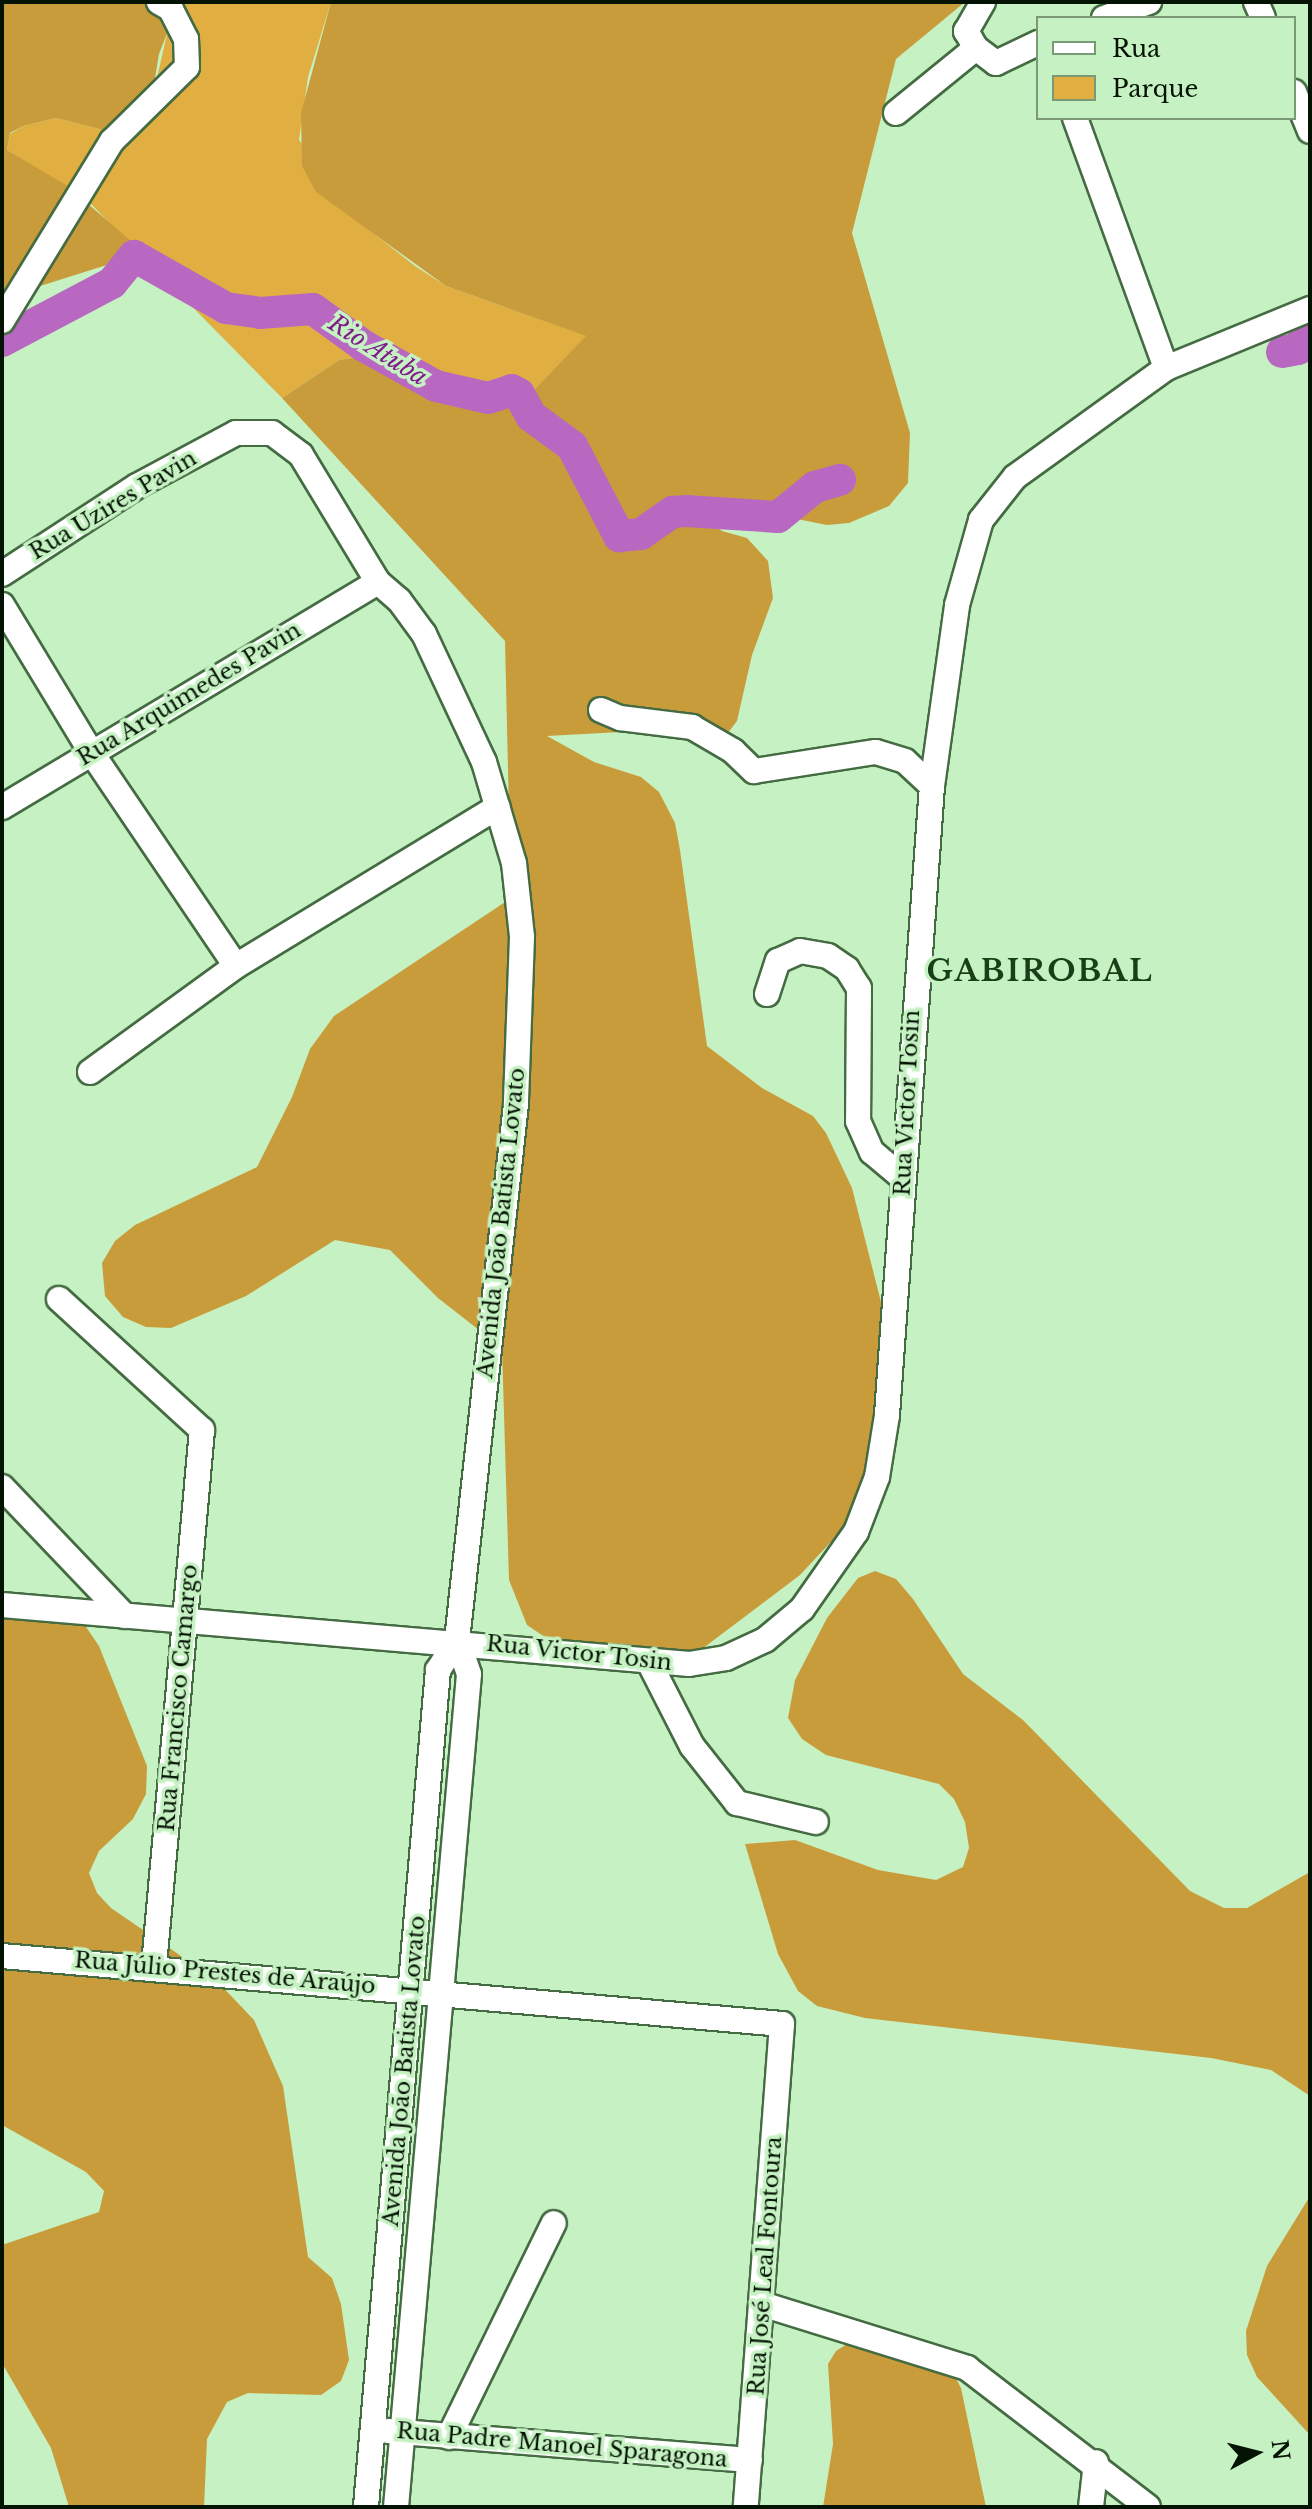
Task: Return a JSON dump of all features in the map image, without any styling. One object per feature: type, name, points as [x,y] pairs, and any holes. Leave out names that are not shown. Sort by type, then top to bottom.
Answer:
[{"type":"street","points":[[2,321],[112,141],[187,67],[186,39],[171,9],[159,2]]},
{"type":"street","points":[[983,2],[966,31],[976,48],[996,63],[1036,44]]},
{"type":"street","points":[[1110,16],[1149,2]]},
{"type":"street","points":[[896,113],[976,48]]},
{"type":"street","points":[[1296,97],[1310,131]]},
{"type":"street","points":[[1076,120],[1166,368]]},
{"type":"street","name":"Rua Victor Tosin","points":[[2,1605],[185,1622],[457,1640],[649,1662],[726,1658],[765,1640],[802,1609],[856,1532],[877,1477],[887,1415],[932,786],[957,605],[981,520],[1015,477],[1166,368],[1310,309]]},
{"type":"street","name":"Rua Uzires Pavin","points":[[2,574],[137,486],[236,433],[272,433]]},
{"type":"street","name":"Avenida João Batista Lovato","points":[[272,433],[301,455],[378,582],[399,600],[424,634],[461,705],[498,807],[514,863],[522,937],[516,1104],[457,1640],[469,1674],[396,2507]]},
{"type":"street","name":"Rua Arquimedes Pavin","points":[[2,807],[378,582]]},
{"type":"street","points":[[2,605],[91,752],[236,966]]},
{"type":"street","points":[[601,710],[620,718],[692,727],[733,751],[754,771],[876,752],[905,761],[932,786]]},
{"type":"street","points":[[90,1072],[236,966],[498,807]]},
{"type":"street","points":[[767,994],[778,961],[800,951],[828,956],[847,969],[859,988],[858,1121],[872,1152],[903,1178]]},
{"type":"street","name":"Rua Francisco Camargo","points":[[59,1299],[202,1430],[154,1966]]},
{"type":"street","points":[[2,1487],[125,1616]]},
{"type":"street","name":"Avenida João Batista Lovato","points":[[366,2507],[438,1670],[457,1640]]},
{"type":"street","points":[[649,1662],[692,1746],[737,1803],[816,1822]]},
{"type":"street","name":"Rua Júlio Prestes de Araújo","points":[[2,1956],[154,1966],[782,2024]]},
{"type":"street","name":"Rua José Leal Fontoura","points":[[746,2507],[782,2024]]},
{"type":"street","points":[[449,2437],[554,2223]]},
{"type":"street","points":[[762,2304],[967,2368],[1096,2462],[1148,2507]]},
{"type":"street","name":"Rua Padre Manoel Sparagona","points":[[373,2430],[750,2460]]},
{"type":"street","points":[[1091,2507],[1096,2462]]},
{"type":"green space","points":[[174,2],[331,2],[308,77],[299,140],[373,233],[415,266],[446,286],[587,336],[533,391],[359,357],[339,360],[282,398],[90,203],[7,150],[10,134],[23,126],[56,118],[119,134],[149,114]]},
{"type":"shaded area","points":[[2,2],[174,2],[176,10],[159,54],[149,114],[119,134],[56,118],[23,126],[10,133],[7,150],[66,185],[145,253],[2,298]]},
{"type":"shaded area","points":[[331,2],[965,2],[896,59],[852,233],[910,433],[908,483],[889,506],[849,523],[827,525],[681,496],[722,531],[747,538],[768,561],[773,598],[752,655],[737,721],[727,734],[676,729],[547,736],[594,762],[641,777],[659,792],[675,823],[707,1046],[762,1088],[813,1116],[826,1133],[852,1188],[881,1302],[888,1369],[858,1513],[800,1575],[686,1661],[558,1646],[527,1625],[509,1580],[502,1348],[438,1298],[390,1250],[335,1240],[246,1296],[171,1328],[146,1327],[123,1317],[105,1296],[102,1263],[115,1241],[135,1225],[257,1167],[292,1097],[310,1049],[334,1016],[511,898],[505,641],[282,398],[339,360],[359,357],[533,391],[586,336],[446,286],[316,192],[302,166],[301,113]]},
{"type":"shaded area","points":[[875,1571],[896,1579],[963,1674],[1023,1720],[1190,1891],[1224,1908],[1247,1908],[1310,1872],[1310,2096],[1271,2070],[1211,2058],[865,2018],[817,2006],[798,1991],[778,1954],[745,1844],[795,1840],[878,1870],[936,1880],[963,1867],[969,1848],[965,1822],[954,1799],[939,1784],[826,1755],[802,1739],[788,1718],[795,1680],[827,1618],[858,1578]]},
{"type":"shaded area","points":[[2,1608],[66,1615],[84,1624],[99,1646],[147,1766],[146,1794],[133,1819],[99,1851],[89,1873],[97,1893],[111,1908],[216,1980],[254,2020],[283,2086],[308,2257],[332,2278],[341,2304],[349,2360],[341,2381],[321,2395],[248,2393],[227,2402],[207,2439],[204,2507],[69,2507],[51,2448],[2,2363],[2,2245],[99,2212],[104,2191],[86,2172],[2,2125]]},
{"type":"shaded area","points":[[1310,2196],[1310,2435],[1257,2377],[1247,2355],[1246,2331],[1267,2266]]},
{"type":"shaded area","points":[[855,2339],[949,2365],[961,2388],[986,2507],[823,2507],[833,2444],[828,2364],[836,2351]]},
{"type":"waterway","name":"Rio Atuba","points":[[2,341],[112,283],[134,256],[226,308],[260,313],[313,309],[364,346],[436,386],[488,398],[512,390],[519,394],[531,416],[572,446],[619,536],[641,534],[673,512],[778,517],[815,487],[840,480]]},
{"type":"waterway","name":"Rio Atuba","points":[[1282,352],[1298,349],[1310,328]]},
{"type":"district","name":"GABIROBAL","points":[[1040,971]]}]
